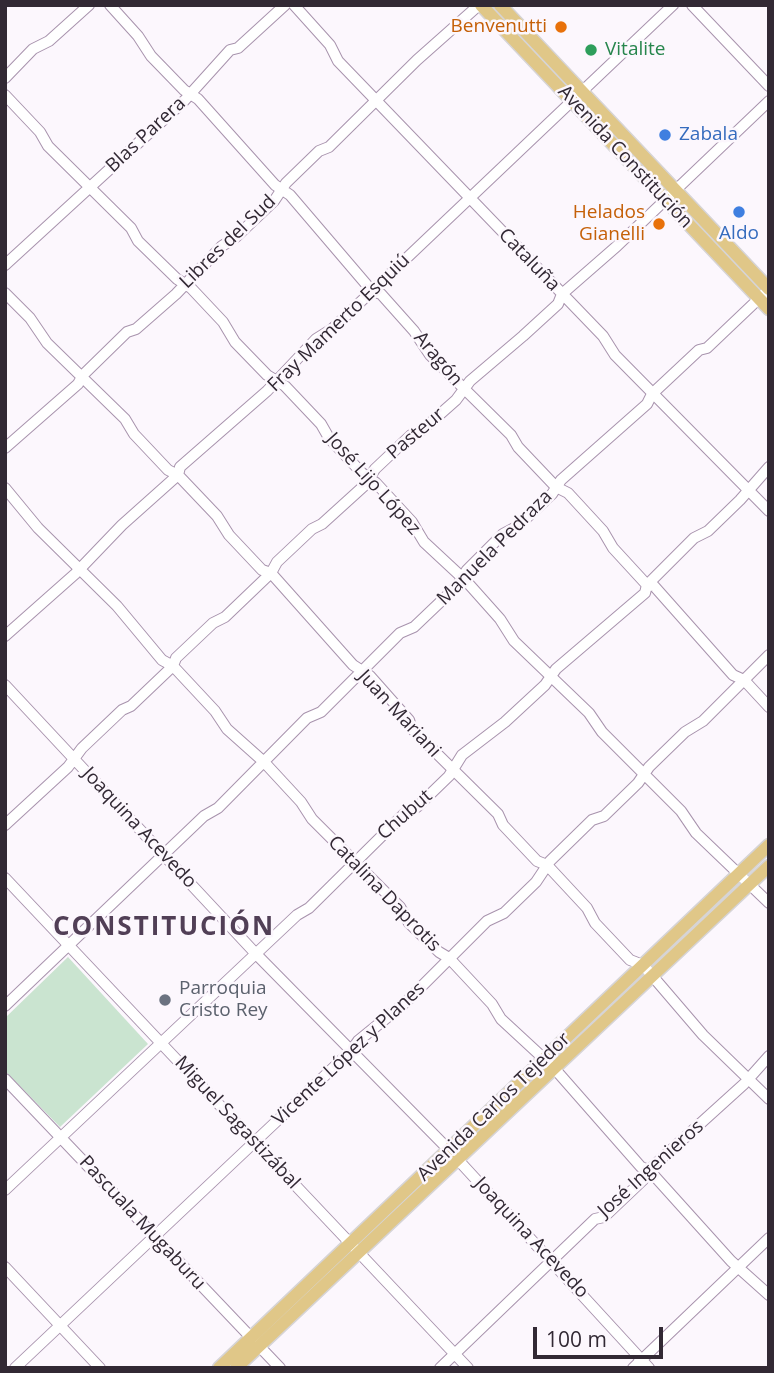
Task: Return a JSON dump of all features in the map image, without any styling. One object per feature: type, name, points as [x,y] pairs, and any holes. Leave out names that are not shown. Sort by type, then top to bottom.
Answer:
[{"type":"main road","name":"Avenida Constitución","points":[[480,5],[573,102],[769,289]]},
{"type":"main road","name":"Avenida Constitución","points":[[500,5],[583,93],[769,309]]},
{"type":"main road","name":"Avenida Carlos Tejedor","points":[[219,1368],[255,1342],[648,970],[769,845]]},
{"type":"main road","name":"Avenida Carlos Tejedor","points":[[648,970],[769,866]]},
{"type":"main road","name":"Avenida Carlos Tejedor","points":[[236,1368],[255,1342]]},
{"type":"street","points":[[5,78],[33,50],[49,41],[89,5]]},
{"type":"street","name":"Aragón","points":[[110,5],[138,36],[151,56],[324,232],[372,291],[381,294],[464,390],[511,435],[518,447],[556,487],[577,502],[603,531],[613,548],[648,585],[654,586],[733,675],[744,680],[769,707]]},
{"type":"street","name":"Blas Parera","points":[[5,265],[190,93],[230,50],[238,48],[285,5]]},
{"type":"street","name":"Cataluña","points":[[294,5],[330,45],[338,61],[562,294],[652,394],[701,439],[712,456],[769,511]]},
{"type":"street","name":"Libres del Sud","points":[[5,447],[27,426],[39,421],[78,384],[83,375],[274,201],[319,151],[329,147],[480,5]]},
{"type":"street","name":"Fray Mamerto Esquiú","points":[[5,636],[32,614],[178,475],[180,467],[222,428],[231,425],[316,339],[332,329],[673,5]]},
{"type":"street","points":[[692,5],[769,86]]},
{"type":"street","name":"José Lijo López","points":[[5,95],[40,132],[48,146],[81,180],[92,186],[131,228],[138,241],[223,323],[235,342],[276,380],[412,522],[424,542],[500,619],[514,641],[542,669],[552,675],[635,767],[646,773],[681,811],[696,833],[729,867],[739,873],[769,903]]},
{"type":"street","name":"Pasteur","points":[[5,825],[122,710],[131,706],[173,666],[176,658],[194,640],[213,623],[225,617],[271,573],[277,562],[365,485],[411,435],[421,431],[470,381],[558,304],[562,294],[769,101]]},
{"type":"street","name":"Manuela Pedraza","points":[[5,1006],[264,762],[307,718],[321,712],[400,633],[422,619],[503,534],[518,526],[597,445],[647,404],[652,394],[699,351],[707,348],[769,289]]},
{"type":"street","name":"Juan Mariani","points":[[5,293],[30,318],[47,343],[75,372],[83,375],[125,419],[134,434],[217,516],[229,535],[262,570],[271,573],[313,618],[330,641],[353,665],[363,671],[409,720],[412,729],[444,762],[453,767],[537,861],[547,865],[630,960],[648,970],[720,1053],[769,1099]]},
{"type":"street","name":"Chubut","points":[[5,1190],[161,1042],[352,868],[355,859],[404,814],[417,807],[449,776],[453,767],[645,593],[648,585],[769,467]]},
{"type":"street","name":"Catalina Daprotis","points":[[5,488],[38,528],[79,567],[162,660],[173,666],[215,711],[227,729],[264,762],[301,802],[312,819],[345,853],[355,859],[400,907],[409,923],[449,958],[492,1004],[501,1019],[550,1063],[641,1167],[649,1170],[738,1268],[769,1295]]},
{"type":"street","name":"Vicente López y Planes","points":[[15,1368],[351,1051],[358,1041],[406,1002],[487,921],[505,913],[536,882],[547,865],[592,820],[604,816],[685,732],[703,721],[769,655]]},
{"type":"street","name":"Joaquina Acevedo","points":[[5,685],[257,955],[553,1261],[649,1368]]},
{"type":"street","name":"Miguel Sagastizábal","points":[[5,878],[468,1368]]},
{"type":"street","name":"José Ingenieros","points":[[440,1368],[595,1219],[604,1217],[643,1181],[649,1170],[744,1084],[769,1056]]},
{"type":"street","name":"Pascuala Mugaburu","points":[[5,1079],[280,1368]]},
{"type":"street","points":[[633,1368],[769,1238]]},
{"type":"street","points":[[5,1267],[100,1368]]},
{"type":"green space","points":[[68,957],[148,1044],[60,1127],[5,1071],[5,1018]]},
{"type":"place","name":"Benvenutti","points":[[561,27]]},
{"type":"place","name":"Vitalite","points":[[591,50]]},
{"type":"place","name":"Zabala","points":[[665,135]]},
{"type":"place","name":"Aldo","points":[[739,212]]},
{"type":"place","name":"Helados Gianelli","points":[[659,224]]},
{"type":"place","name":"Parroquia Cristo Rey","points":[[165,1000]]},
{"type":"district","name":"CONSTITUCIÓN","points":[[164,928]]}]
